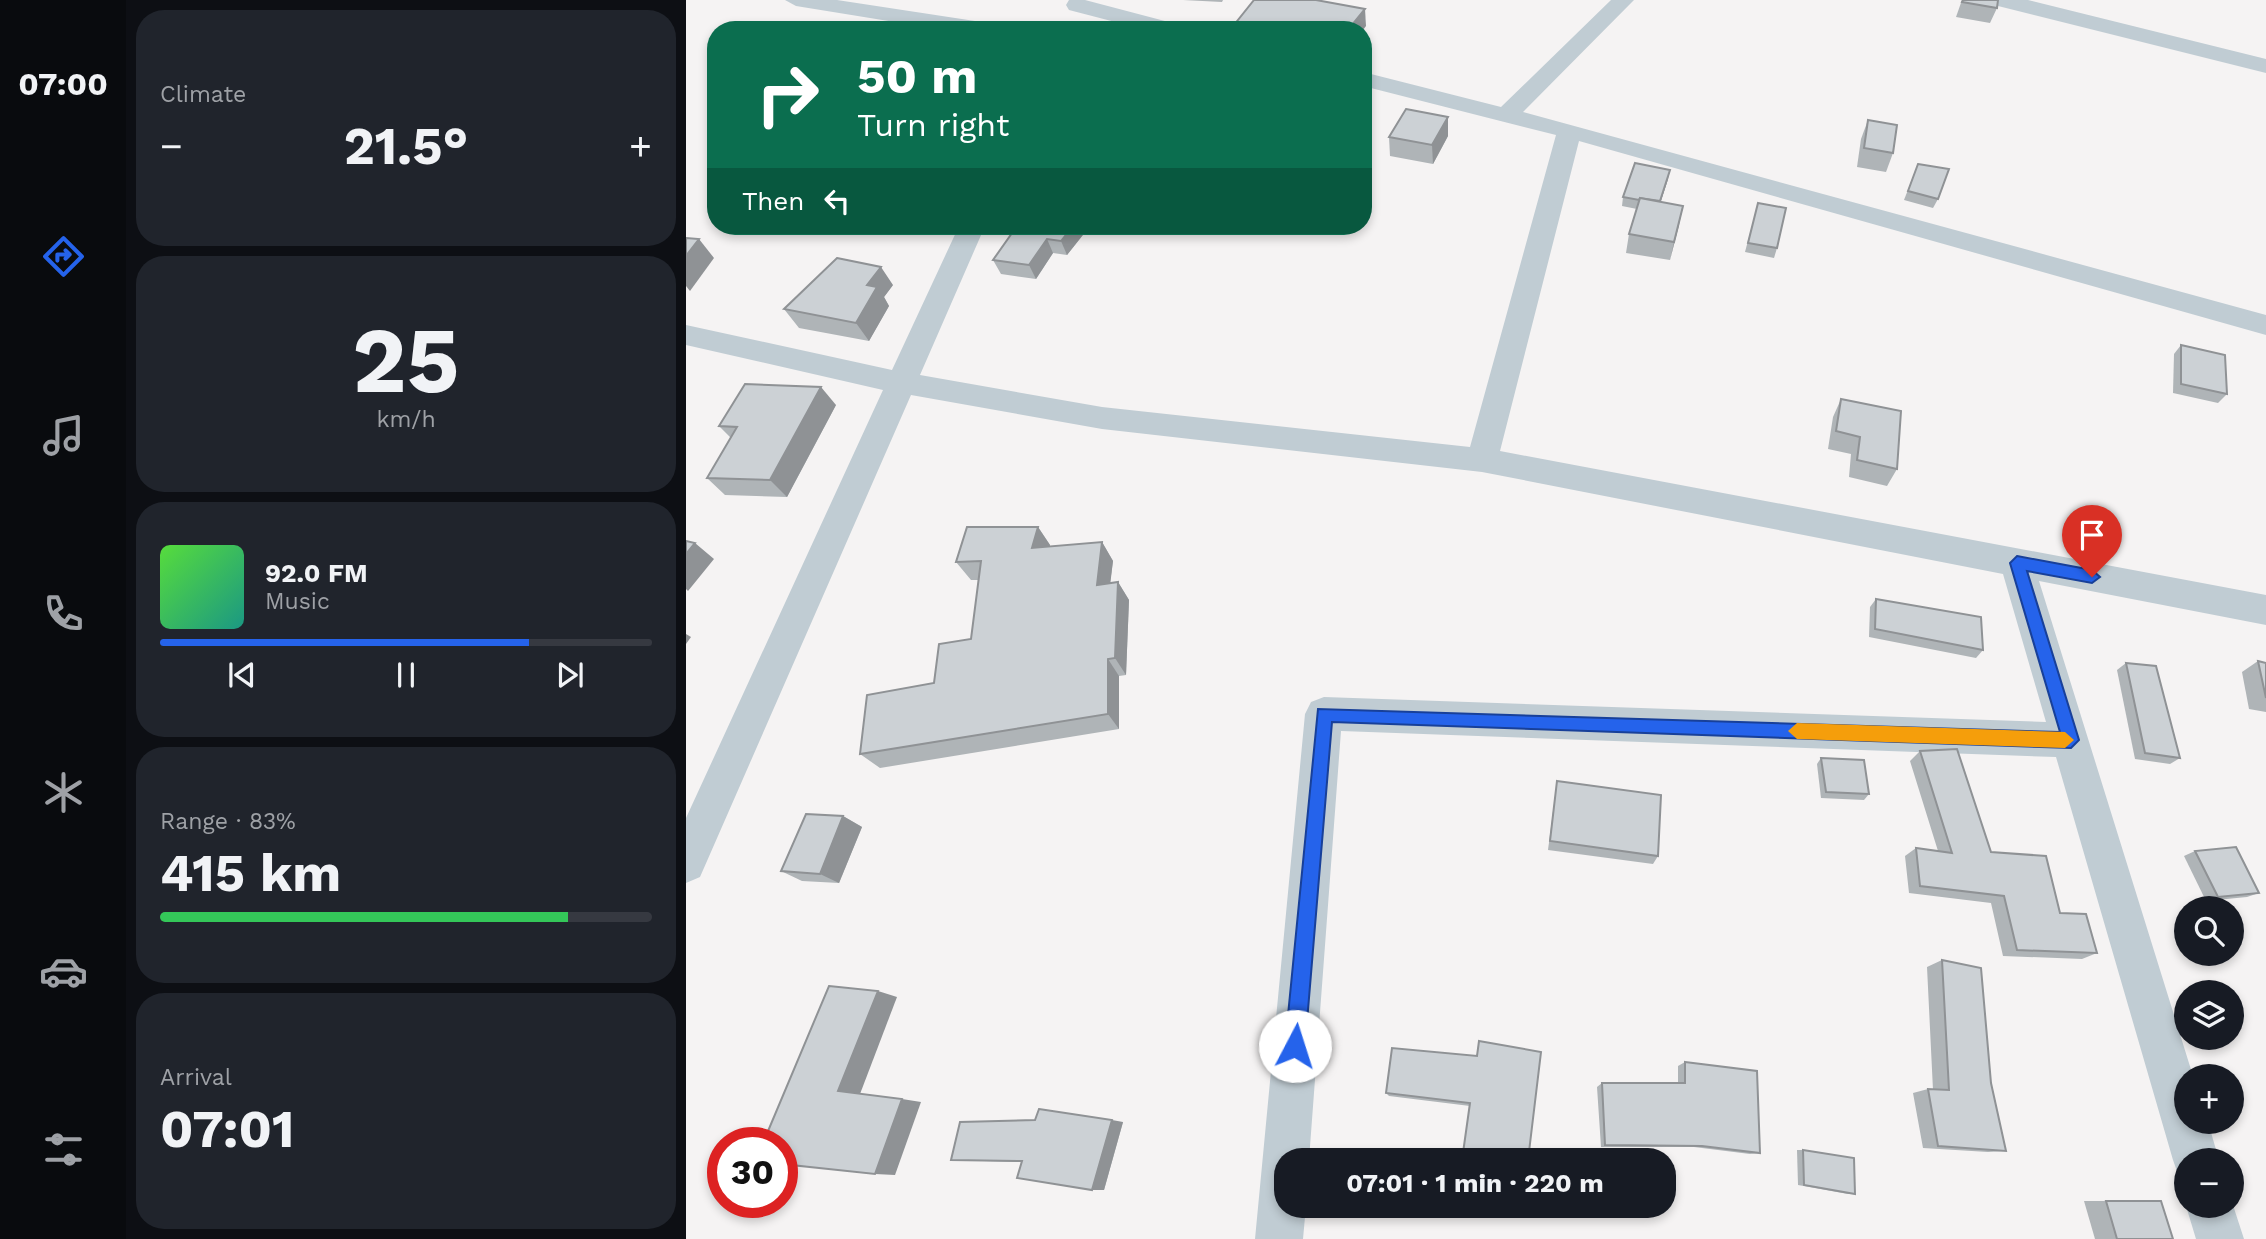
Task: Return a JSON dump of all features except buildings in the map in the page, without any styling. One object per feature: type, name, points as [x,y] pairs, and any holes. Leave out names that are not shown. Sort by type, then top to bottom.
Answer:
[{"type":"street","points":[[796,0],[930,21]]},
{"type":"street","points":[[1506,115],[1623,0]]},
{"type":"street","points":[[2002,0],[2266,66]]},
{"type":"street","points":[[1074,9],[1130,21]]},
{"type":"street","points":[[1372,81],[1569,131],[2266,325]]},
{"type":"street","points":[[1482,460],[1569,131]]},
{"type":"street","points":[[686,863],[968,235]]},
{"type":"street","points":[[686,335],[902,383],[1102,418],[1482,460],[2266,610]]},
{"type":"street","points":[[2017,563],[2192,1148]]},
{"type":"street","points":[[1279,1239],[1324,715],[2071,740]]},
{"type":"street","points":[[2214,1218],[2220,1239]]},
{"type":"slow traffic","points":[[1797,731],[2065,740]]},
{"type":"route","points":[[1295,1046],[1324,715],[2071,740],[2017,563],[2092,577]]}]
